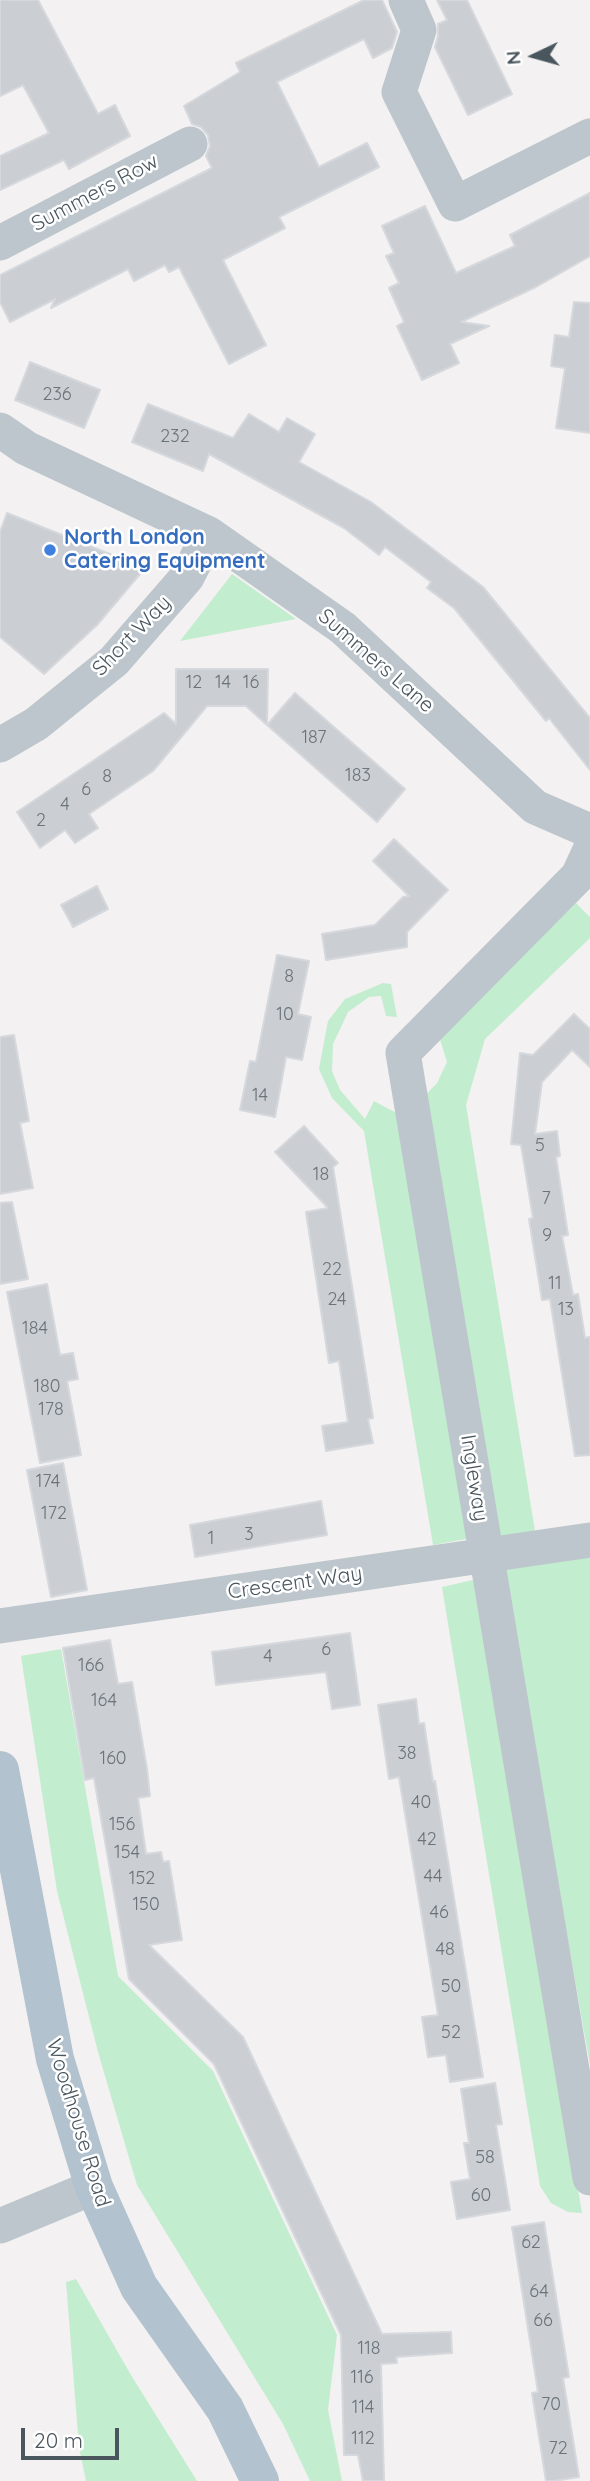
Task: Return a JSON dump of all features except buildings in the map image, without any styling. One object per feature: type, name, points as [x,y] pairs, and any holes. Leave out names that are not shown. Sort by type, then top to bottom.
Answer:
[{"type":"main road","name":"Woodhouse Road","points":[[0,1770],[55,2059],[94,2188],[139,2287],[225,2409],[260,2481]]},
{"type":"street","points":[[406,0],[419,30],[399,92],[455,204],[590,136]]},
{"type":"street","name":"Summers Row","points":[[0,243],[190,144]]},
{"type":"street","name":"Summers Lane","points":[[0,430],[26,448],[209,534],[343,628],[535,807],[590,831]]},
{"type":"street","name":"Short Way","points":[[0,745],[36,724],[114,661],[187,577],[209,534]]},
{"type":"street","name":"Ingleway","points":[[590,850],[578,876],[403,1054],[487,1555],[583,2090],[590,2178]]},
{"type":"street","name":"Crescent Way","points":[[0,1626],[590,1540]]},
{"type":"street","points":[[0,2226],[94,2188]]},
{"type":"green space","points":[[232,574],[296,619],[180,641]]},
{"type":"green space","points":[[576,903],[590,917],[590,938],[485,1039],[466,1105],[535,1531],[493,1540],[419,1102],[437,1083],[447,1062],[439,1036]]},
{"type":"green space","points":[[383,983],[391,984],[397,1017],[386,1016],[381,996],[369,997],[348,1012],[333,1044],[332,1071],[340,1090],[365,1119],[374,1101],[400,1115],[471,1538],[433,1545],[364,1131],[332,1098],[319,1069],[328,1021],[345,999]]},
{"type":"green space","points":[[590,1556],[590,2065],[502,1569]]},
{"type":"green space","points":[[473,1580],[582,2213],[568,2212],[551,2203],[540,2186],[442,1587]]},
{"type":"green space","points":[[61,1649],[118,1976],[213,2071],[337,2335],[328,2410],[342,2481],[310,2481],[283,2424],[137,2185],[98,2052],[57,1891],[21,1656]]},
{"type":"green space","points":[[76,2279],[131,2375],[197,2481],[86,2481],[79,2447],[66,2282]]},
{"type":"place","name":"North London Catering Equipment","points":[[50,550]]}]
